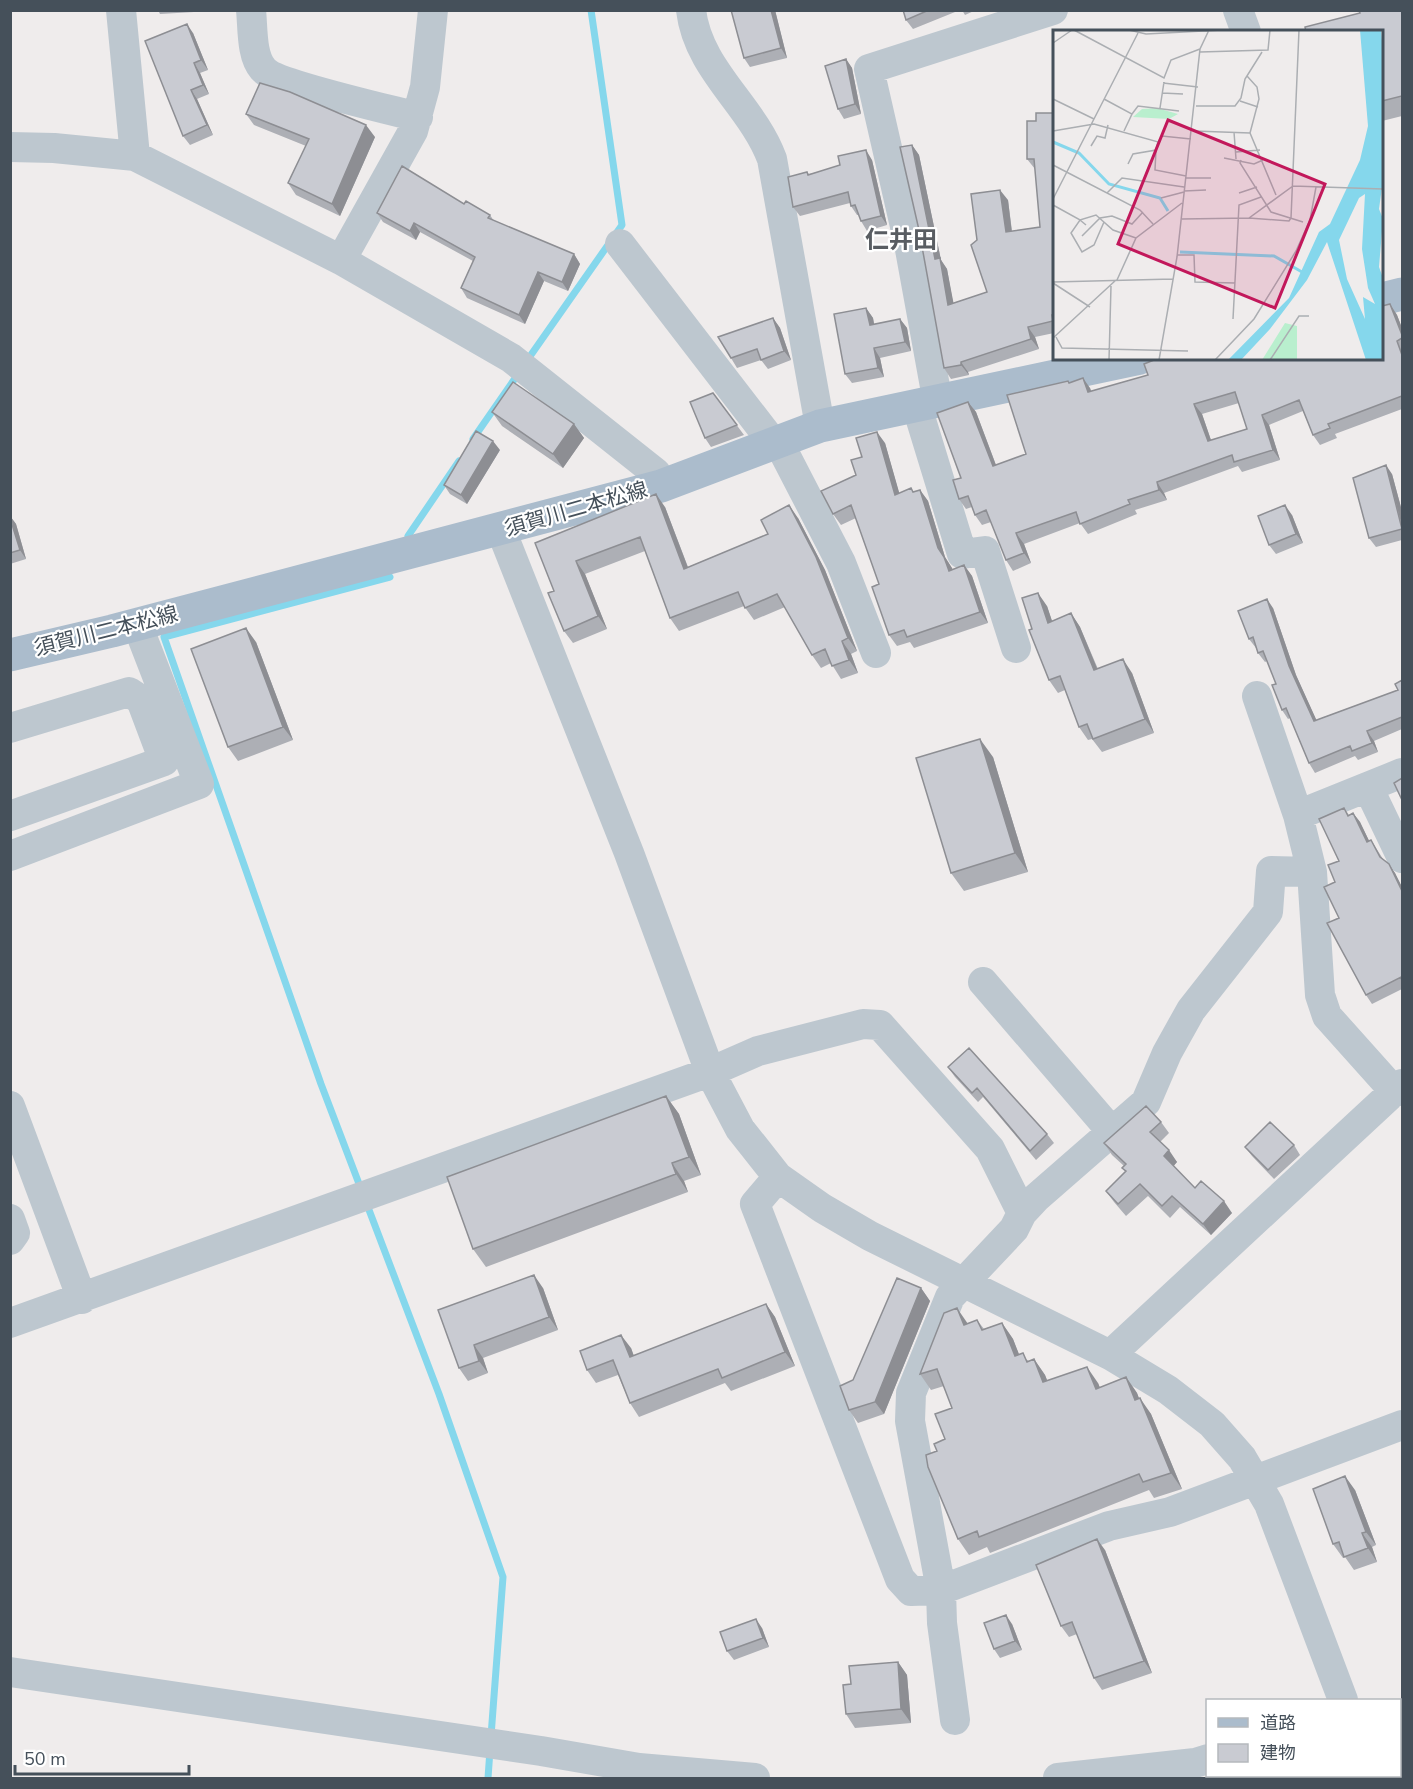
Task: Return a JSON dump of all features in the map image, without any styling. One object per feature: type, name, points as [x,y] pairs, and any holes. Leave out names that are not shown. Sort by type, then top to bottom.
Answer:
[{"type":"main road","points":[[1383,299],[1402,294]]},
{"type":"main road","name":"須賀川二本松線","points":[[10,655],[501,530],[661,486],[820,426],[1131,360]]},
{"type":"street","points":[[121,10],[135,156]]},
{"type":"street","points":[[251,10],[257,59],[264,71],[323,92],[418,117]]},
{"type":"street","points":[[341,260],[409,142],[425,87],[433,10]]},
{"type":"street","points":[[691,10],[700,41],[716,74],[764,137],[772,159],[820,426]]},
{"type":"street","points":[[1016,648],[985,551],[962,554],[927,405],[909,244],[869,69],[1053,10]]},
{"type":"street","points":[[1238,10],[1245,30]]},
{"type":"street","points":[[10,147],[135,156],[341,260],[522,366],[656,473],[661,486]]},
{"type":"street","points":[[620,244],[777,443],[841,563],[876,653]]},
{"type":"street","points":[[501,530],[629,853],[710,1072],[740,1129],[778,1176],[822,1208],[870,1236],[1110,1355],[1168,1390],[1212,1424],[1242,1458],[1256,1480],[1280,1529],[1342,1699]]},
{"type":"street","points":[[10,856],[199,784],[137,624]]},
{"type":"street","points":[[10,728],[129,692],[141,700],[164,761],[10,816]]},
{"type":"street","points":[[1110,1355],[1399,1088],[1327,1016],[1320,995],[1312,872],[1298,815],[1257,696]]},
{"type":"street","points":[[1298,815],[1402,773]]},
{"type":"street","points":[[1368,787],[1402,858]]},
{"type":"street","points":[[955,1720],[940,1590],[910,1421],[911,1394],[950,1297],[1014,1229],[1022,1213],[1146,1102],[1167,1053],[1191,1010],[1268,912],[1271,871],[1312,872]]},
{"type":"street","points":[[983,981],[1113,1133]]},
{"type":"street","points":[[10,1323],[710,1072],[758,1051],[863,1024],[880,1025],[990,1149],[1022,1213]]},
{"type":"street","points":[[10,1106],[82,1299]]},
{"type":"street","points":[[778,1176],[754,1204],[902,1585],[911,1591],[940,1590],[1109,1526],[1170,1512],[1402,1425]]},
{"type":"street","points":[[10,1219],[15,1233],[10,1240]]},
{"type":"street","points":[[10,1672],[542,1751],[639,1768],[755,1779]]},
{"type":"street","points":[[1058,1779],[1206,1759]]},
{"type":"building","points":[[731,10],[771,10],[781,48],[744,58]]},
{"type":"building","points":[[903,10],[929,10],[906,20]]},
{"type":"building","points":[[1359,10],[1402,10],[1402,96],[1383,101],[1383,30],[1306,30],[1305,27],[1360,13]]},
{"type":"building","points":[[187,24],[201,60],[194,63],[203,85],[191,90],[207,125],[183,136],[145,41]]},
{"type":"building","points":[[846,59],[855,104],[838,109],[825,66]]},
{"type":"building","points":[[260,83],[290,92],[366,125],[332,204],[288,183],[309,139],[246,114]]},
{"type":"building","points":[[1036,113],[1053,113],[1053,321],[1028,327],[1031,339],[961,362],[961,365],[944,368],[919,230],[900,147],[912,145],[935,259],[940,258],[948,305],[987,292],[971,245],[977,240],[971,194],[1000,190],[1006,232],[1040,227],[1034,159],[1027,159],[1027,121],[1036,121]]},
{"type":"building","points":[[866,150],[881,216],[861,221],[855,205],[851,206],[848,192],[793,207],[788,177],[807,172],[808,175],[840,165],[838,156]]},
{"type":"building","points":[[402,166],[464,204],[466,201],[490,215],[488,218],[574,254],[562,282],[538,272],[519,315],[461,288],[475,257],[414,223],[410,231],[377,213]]},
{"type":"building","points":[[1390,304],[1402,335],[1402,338],[1397,341],[1402,355],[1402,396],[1328,424],[1330,428],[1313,435],[1299,400],[1262,415],[1273,450],[1234,462],[1232,455],[1157,482],[1159,490],[1128,500],[1130,504],[1080,524],[1076,512],[1016,533],[1024,553],[1006,560],[986,510],[975,515],[968,496],[959,499],[953,480],[961,478],[937,413],[968,402],[993,466],[1026,454],[1007,395],[1068,381],[1069,383],[1083,378],[1088,392],[1148,375],[1144,364],[1154,360],[1383,360],[1383,306]],"holes":[[[1235,392],[1247,429],[1208,441],[1194,404]]]},
{"type":"building","points":[[866,308],[870,325],[900,319],[905,342],[874,348],[878,368],[845,374],[834,314]]},
{"type":"building","points":[[773,318],[784,351],[761,360],[757,349],[731,358],[718,337]]},
{"type":"building","points":[[513,382],[574,424],[553,454],[492,412]]},
{"type":"building","points":[[713,393],[737,425],[705,438],[690,402]]},
{"type":"building","points":[[476,431],[493,441],[461,495],[444,485]]},
{"type":"building","points":[[877,432],[895,495],[911,488],[913,492],[920,490],[938,548],[949,571],[964,565],[980,612],[907,637],[904,630],[889,635],[872,587],[879,584],[851,505],[833,514],[821,491],[856,475],[851,460],[862,457],[856,438]]},
{"type":"building","points":[[1386,465],[1402,529],[1369,538],[1353,478]]},
{"type":"building","points":[[656,494],[684,569],[768,534],[761,520],[789,505],[816,557],[848,638],[842,641],[849,660],[832,666],[825,649],[812,655],[777,594],[745,608],[738,592],[670,618],[640,537],[576,561],[598,616],[564,631],[548,593],[554,591],[535,543]]},
{"type":"building","points":[[1285,505],[1296,534],[1269,545],[1258,516]]},
{"type":"building","points":[[10,518],[20,550],[10,553]]},
{"type":"building","points":[[1038,593],[1048,623],[1071,613],[1094,670],[1123,659],[1145,719],[1093,739],[1087,724],[1079,727],[1060,676],[1049,680],[1029,630],[1032,629],[1022,598]]},
{"type":"building","points":[[1267,599],[1289,666],[1314,721],[1398,690],[1395,684],[1402,680],[1402,717],[1367,731],[1372,743],[1352,751],[1350,746],[1309,763],[1286,708],[1282,710],[1272,685],[1276,684],[1263,651],[1258,653],[1253,637],[1249,639],[1238,611]]},
{"type":"building","points":[[246,628],[283,727],[228,747],[191,649]]},
{"type":"building","points":[[980,739],[1015,853],[951,873],[916,758]]},
{"type":"building","points":[[1402,778],[1402,800],[1394,783]]},
{"type":"building","points":[[1344,808],[1348,816],[1353,813],[1367,842],[1371,840],[1380,857],[1389,864],[1402,891],[1402,981],[1401,977],[1366,995],[1327,923],[1339,918],[1324,887],[1335,882],[1328,865],[1339,861],[1319,819]]},
{"type":"building","points":[[969,1048],[1047,1134],[1030,1151],[977,1088],[972,1093],[948,1067]]},
{"type":"building","points":[[666,1096],[689,1157],[672,1163],[676,1174],[473,1249],[447,1177]]},
{"type":"building","points":[[1146,1106],[1161,1122],[1150,1132],[1169,1150],[1164,1156],[1195,1188],[1201,1181],[1224,1201],[1203,1224],[1172,1196],[1162,1206],[1140,1184],[1118,1204],[1106,1191],[1126,1171],[1122,1168],[1126,1164],[1104,1143]]},
{"type":"building","points":[[1270,1122],[1294,1145],[1268,1170],[1245,1147]]},
{"type":"building","points":[[534,1275],[549,1317],[474,1345],[479,1361],[459,1368],[438,1310]]},
{"type":"building","points":[[897,1278],[921,1288],[875,1402],[849,1410],[840,1386],[853,1380]]},
{"type":"building","points":[[766,1304],[785,1352],[722,1378],[718,1369],[630,1403],[613,1360],[587,1370],[580,1351],[621,1335],[630,1357]]},
{"type":"building","points":[[957,1308],[964,1325],[977,1320],[982,1330],[1002,1323],[1015,1356],[1023,1353],[1027,1362],[1034,1359],[1043,1382],[1087,1367],[1096,1389],[1126,1377],[1135,1400],[1140,1398],[1171,1473],[1143,1482],[1139,1474],[979,1537],[977,1531],[958,1539],[928,1467],[926,1455],[937,1451],[934,1444],[945,1439],[935,1414],[952,1408],[937,1369],[920,1374],[944,1313]]},
{"type":"building","points":[[1345,1476],[1366,1532],[1362,1533],[1368,1548],[1344,1557],[1339,1542],[1333,1544],[1313,1489]]},
{"type":"building","points":[[1097,1539],[1144,1661],[1094,1678],[1072,1622],[1061,1626],[1036,1565]]},
{"type":"building","points":[[1006,1615],[1015,1641],[994,1649],[984,1623]]},
{"type":"building","points":[[756,1619],[763,1638],[727,1651],[720,1632]]},
{"type":"building","points":[[898,1662],[901,1709],[846,1714],[843,1685],[851,1684],[849,1666]]},
{"type":"waterway","points":[[526,362],[622,225],[591,10]]},
{"type":"waterway","points":[[473,439],[518,374]]},
{"type":"waterway","points":[[408,536],[459,461]]},
{"type":"waterway","points":[[361,1189],[321,1084],[164,637],[390,577]]},
{"type":"waterway","points":[[366,1202],[439,1394],[503,1577],[491,1736]]},
{"type":"waterway","points":[[488,1778],[490,1750]]},
{"type":"district","name":"仁井田","points":[[901,240]]}]
